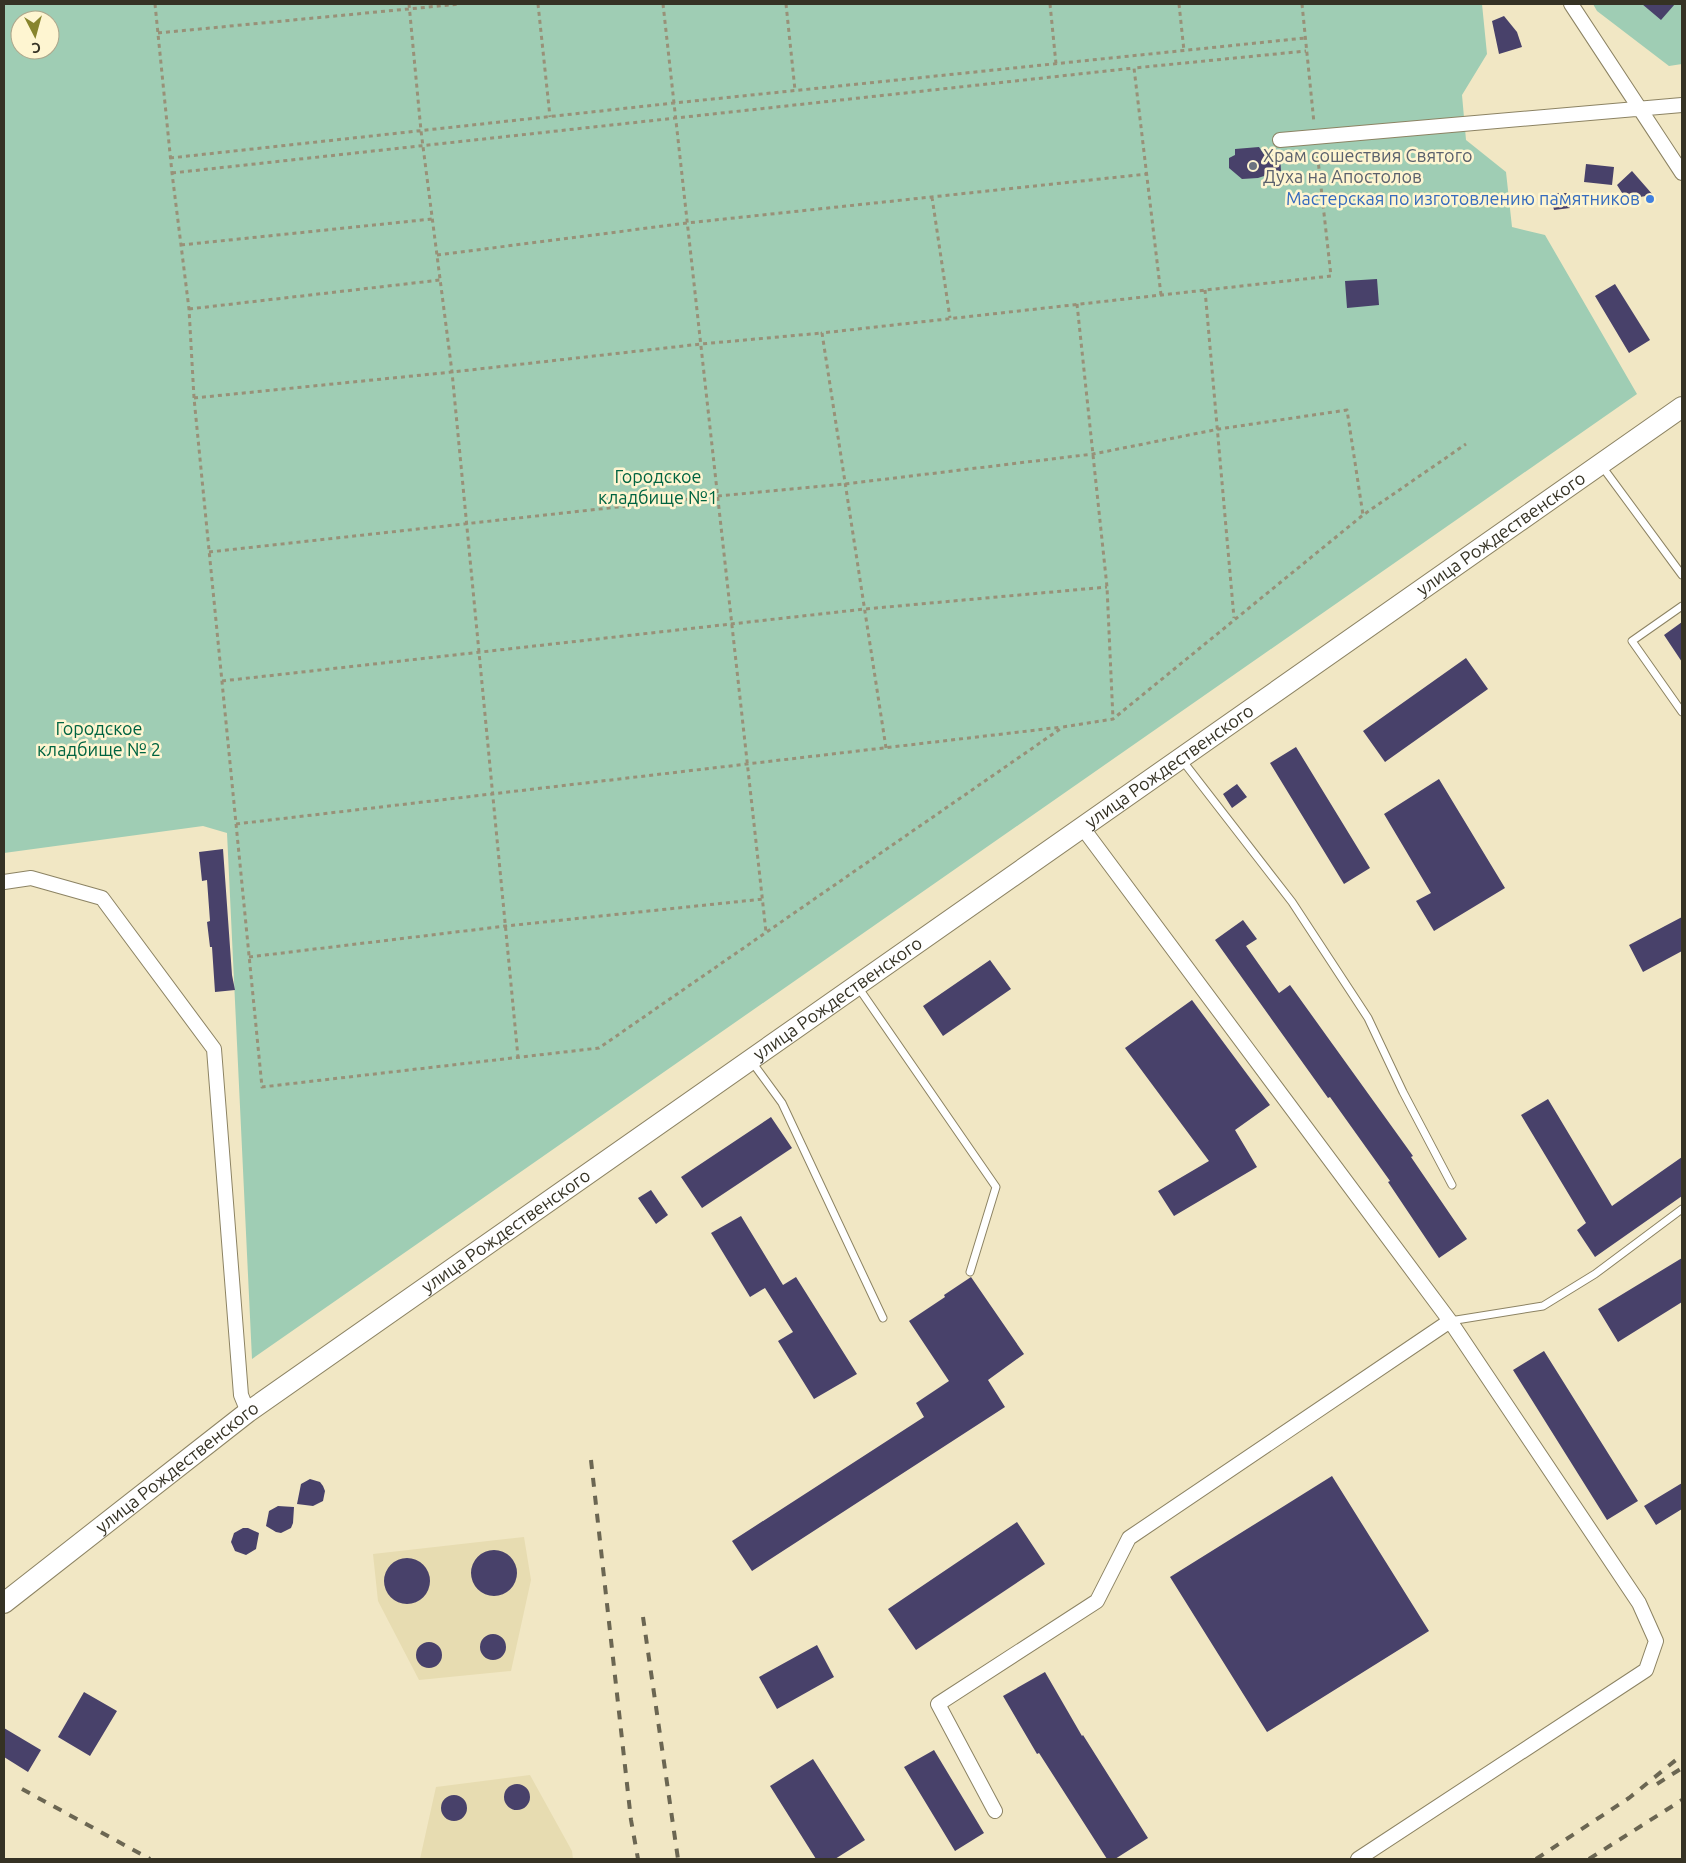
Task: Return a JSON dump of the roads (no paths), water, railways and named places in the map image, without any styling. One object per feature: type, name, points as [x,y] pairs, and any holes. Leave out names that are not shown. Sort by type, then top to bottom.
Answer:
[{"type":"main road","name":"улица Рождественского","points":[[4,1603],[248,1412],[1682,407]]},
{"type":"street","points":[[1571,4],[1682,172]]},
{"type":"street","points":[[1280,140],[1682,105]]},
{"type":"street","points":[[1082,827],[1450,1321],[1639,1603],[1656,1641],[1646,1670],[1358,1859]]},
{"type":"street","points":[[4,882],[31,878],[102,898],[214,1049],[241,1394],[248,1412]]},
{"type":"street","points":[[995,1811],[938,1704],[1097,1602],[1130,1538],[1450,1321]]},
{"type":"lane","points":[[1600,464],[1682,575]]},
{"type":"lane","points":[[1682,606],[1632,641],[1682,712]]},
{"type":"lane","points":[[1180,758],[1292,902],[1368,1018],[1403,1092],[1452,1185]]},
{"type":"lane","points":[[857,985],[996,1187],[970,1272]]},
{"type":"lane","points":[[751,1059],[782,1103],[883,1318]]},
{"type":"lane","points":[[1450,1321],[1543,1306],[1595,1274],[1682,1209]]},
{"type":"railway","points":[[591,1460],[631,1820],[638,1859]]},
{"type":"railway","points":[[643,1617],[678,1859]]},
{"type":"railway","points":[[1536,1859],[1629,1798],[1682,1755]]},
{"type":"railway","points":[[1657,1784],[1682,1768]]},
{"type":"railway","points":[[22,1789],[150,1859]]},
{"type":"railway","points":[[1589,1859],[1682,1800]]},
{"type":"place","name":"Храм сошествия Святого Духа на Апостолов","points":[[1253,166]]},
{"type":"place","name":"Мастерская по изготовлению памятников","points":[[1650,199]]},
{"type":"park label","name":"Городское кладбище №1","points":[[658,487]]},
{"type":"park label","name":"Городское кладбище № 2","points":[[99,740]]}]
